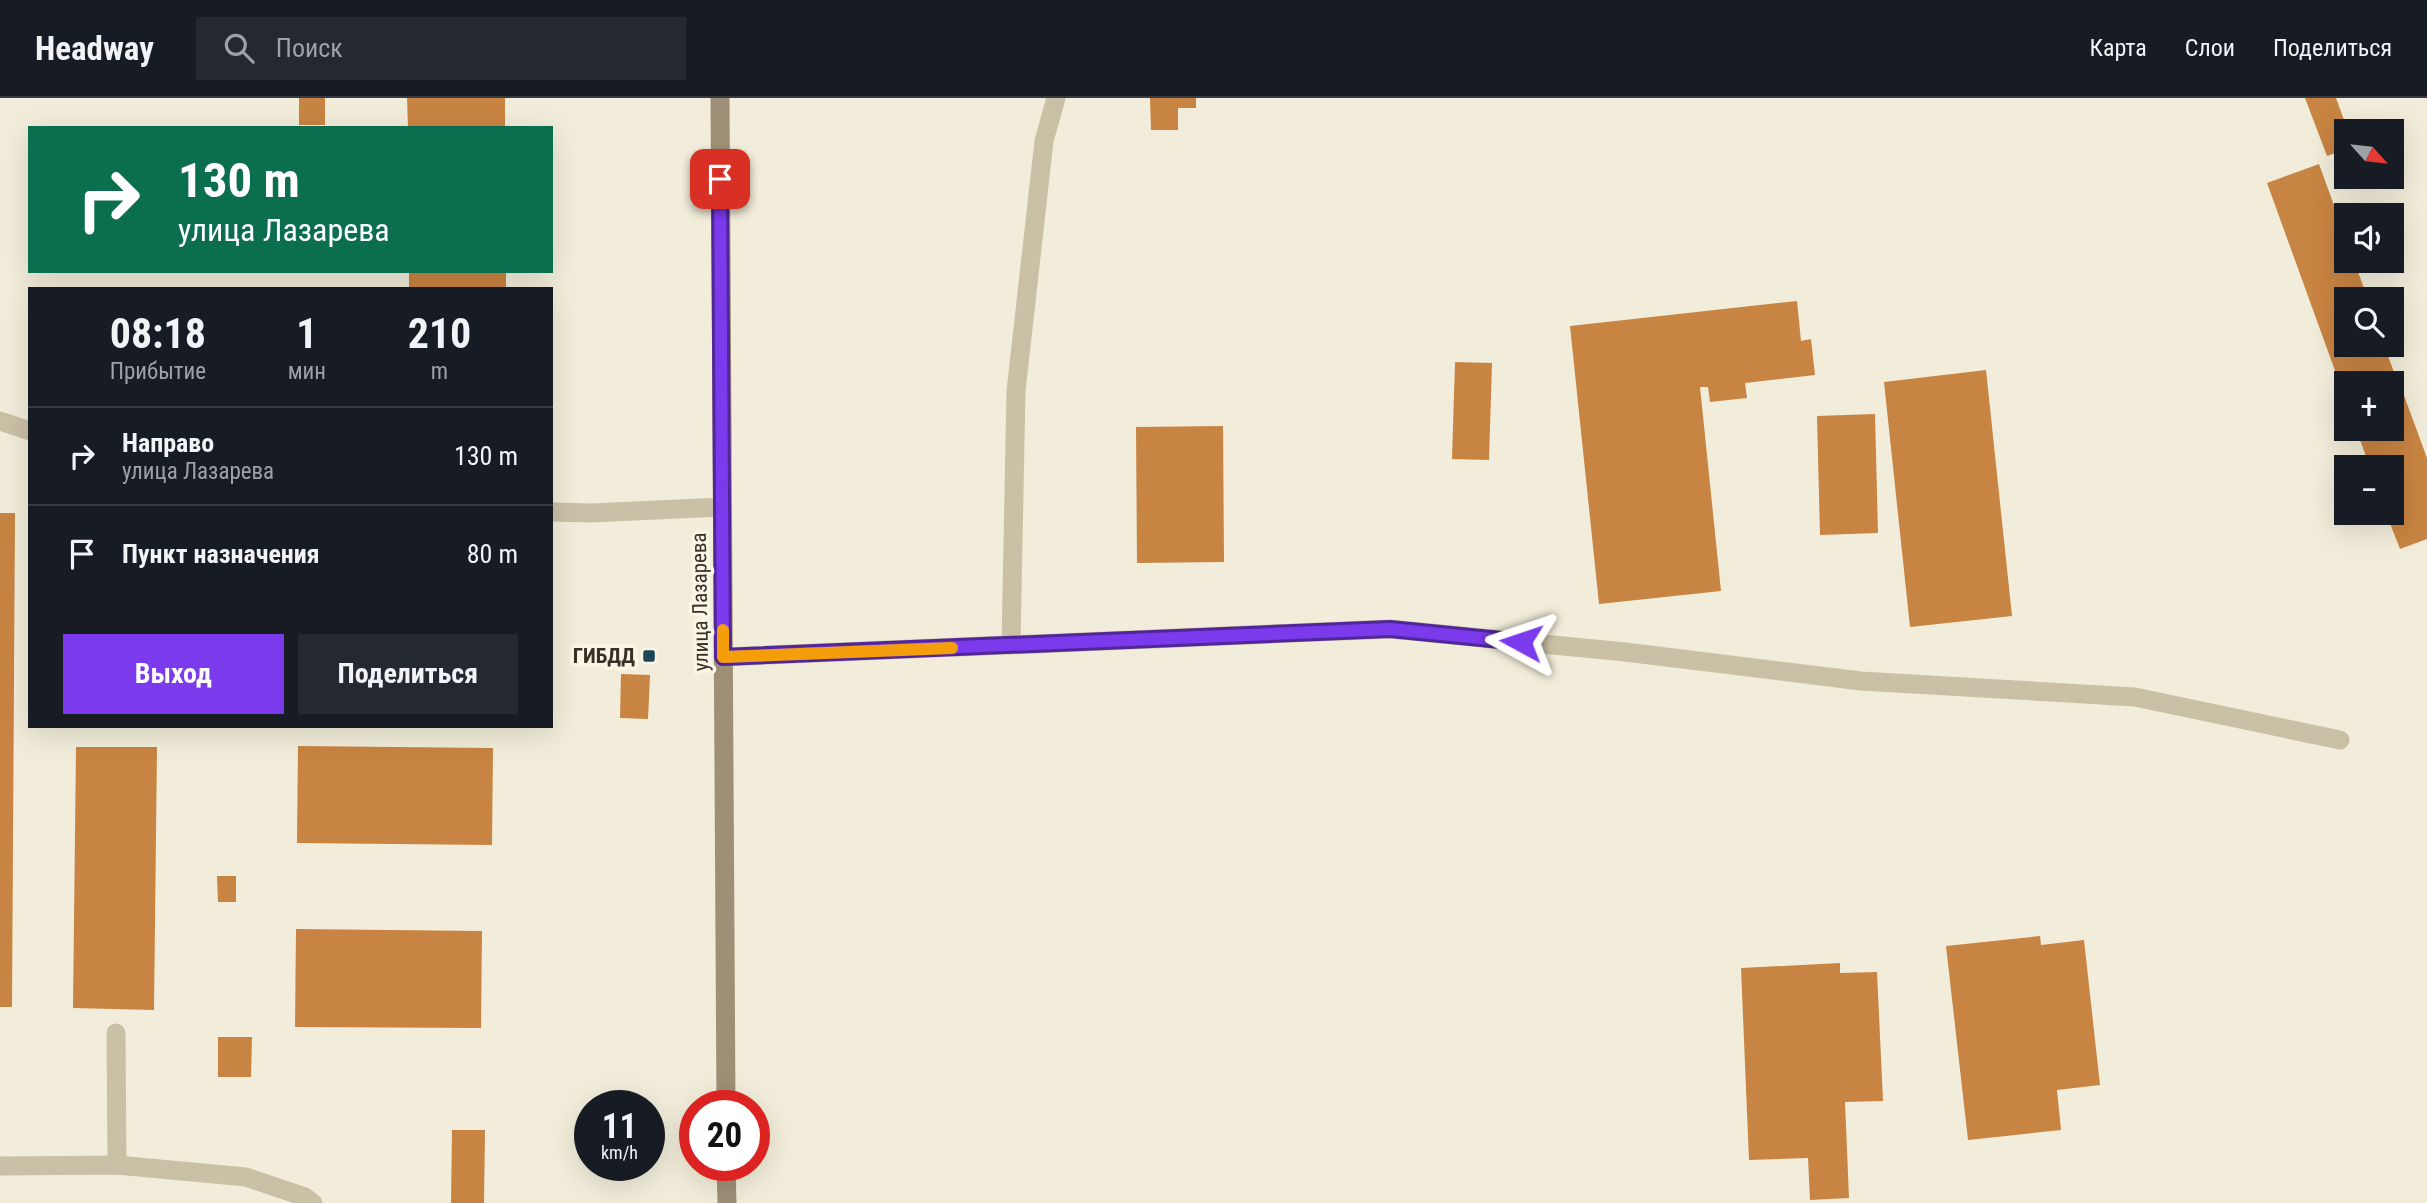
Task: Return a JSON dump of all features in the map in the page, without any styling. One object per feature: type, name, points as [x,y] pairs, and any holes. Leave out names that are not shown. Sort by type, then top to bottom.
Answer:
[{"type":"main road","name":"улица Лазарева","points":[[720,98],[726,1090]]},
{"type":"main road","points":[[726,1181],[727,1203]]},
{"type":"lane","points":[[1012,645],[1016,391],[1044,141],[1056,98]]},
{"type":"lane","points":[[0,421],[28,429]]},
{"type":"lane","points":[[553,512],[722,507]]},
{"type":"lane","points":[[723,657],[1390,629],[1625,652],[1861,681],[2135,696],[2340,740]]},
{"type":"lane","points":[[116,1033],[117,1165]]},
{"type":"lane","points":[[0,1167],[117,1165],[246,1177],[305,1197],[313,1203]]},
{"type":"building","points":[[299,98],[325,98],[325,125],[299,125]]},
{"type":"building","points":[[407,98],[505,98],[505,126],[408,126]]},
{"type":"building","points":[[1150,98],[1196,98],[1196,108],[1178,108],[1178,130],[1151,130]]},
{"type":"building","points":[[2305,98],[2336,98],[2344,119],[2334,119],[2334,154],[2327,156]]},
{"type":"building","points":[[2319,164],[2334,205],[2334,273],[2358,273],[2364,287],[2334,287],[2334,357],[2388,357],[2394,371],[2335,371],[2267,183]]},
{"type":"building","points":[[409,273],[506,273],[506,287],[409,287]]},
{"type":"building","points":[[1797,301],[1801,341],[1811,339],[1815,375],[1745,383],[1747,398],[1710,402],[1708,387],[1700,387],[1721,591],[1599,604],[1570,326]]},
{"type":"building","points":[[1455,362],[1492,363],[1489,460],[1452,459]]},
{"type":"building","points":[[1986,370],[2012,616],[1910,627],[1884,382]]},
{"type":"building","points":[[2404,395],[2427,458],[2427,539],[2400,549],[2391,525],[2404,525],[2404,455],[2366,455],[2360,441],[2404,441]]},
{"type":"building","points":[[1875,414],[1878,533],[1820,535],[1817,416]]},
{"type":"building","points":[[1223,426],[1224,562],[1137,563],[1136,427]]},
{"type":"building","points":[[0,513],[15,513],[12,1007],[0,1007]]},
{"type":"building","points":[[621,674],[650,675],[648,719],[620,718]]},
{"type":"building","points":[[298,746],[493,748],[492,845],[297,843]]},
{"type":"building","points":[[76,747],[157,747],[154,1010],[73,1008]]},
{"type":"building","points":[[217,876],[236,876],[236,902],[218,902]]},
{"type":"building","points":[[296,929],[482,931],[481,1028],[295,1027]]},
{"type":"building","points":[[2040,936],[2041,945],[2084,940],[2100,1085],[2057,1090],[2061,1130],[1968,1140],[1946,946]]},
{"type":"building","points":[[1840,963],[1840,973],[1877,972],[1883,1101],[1845,1102],[1849,1198],[1810,1200],[1808,1158],[1749,1160],[1741,968]]},
{"type":"building","points":[[218,1037],[252,1037],[251,1077],[218,1077]]},
{"type":"building","points":[[452,1130],[485,1130],[484,1203],[451,1203]]},
{"type":"slow traffic","points":[[723,630],[723,657],[952,648]]},
{"type":"place","name":"ГИБДД","points":[[649,656]]},
{"type":"route","points":[[720,179],[723,657],[1390,629],[1521,642]]}]
